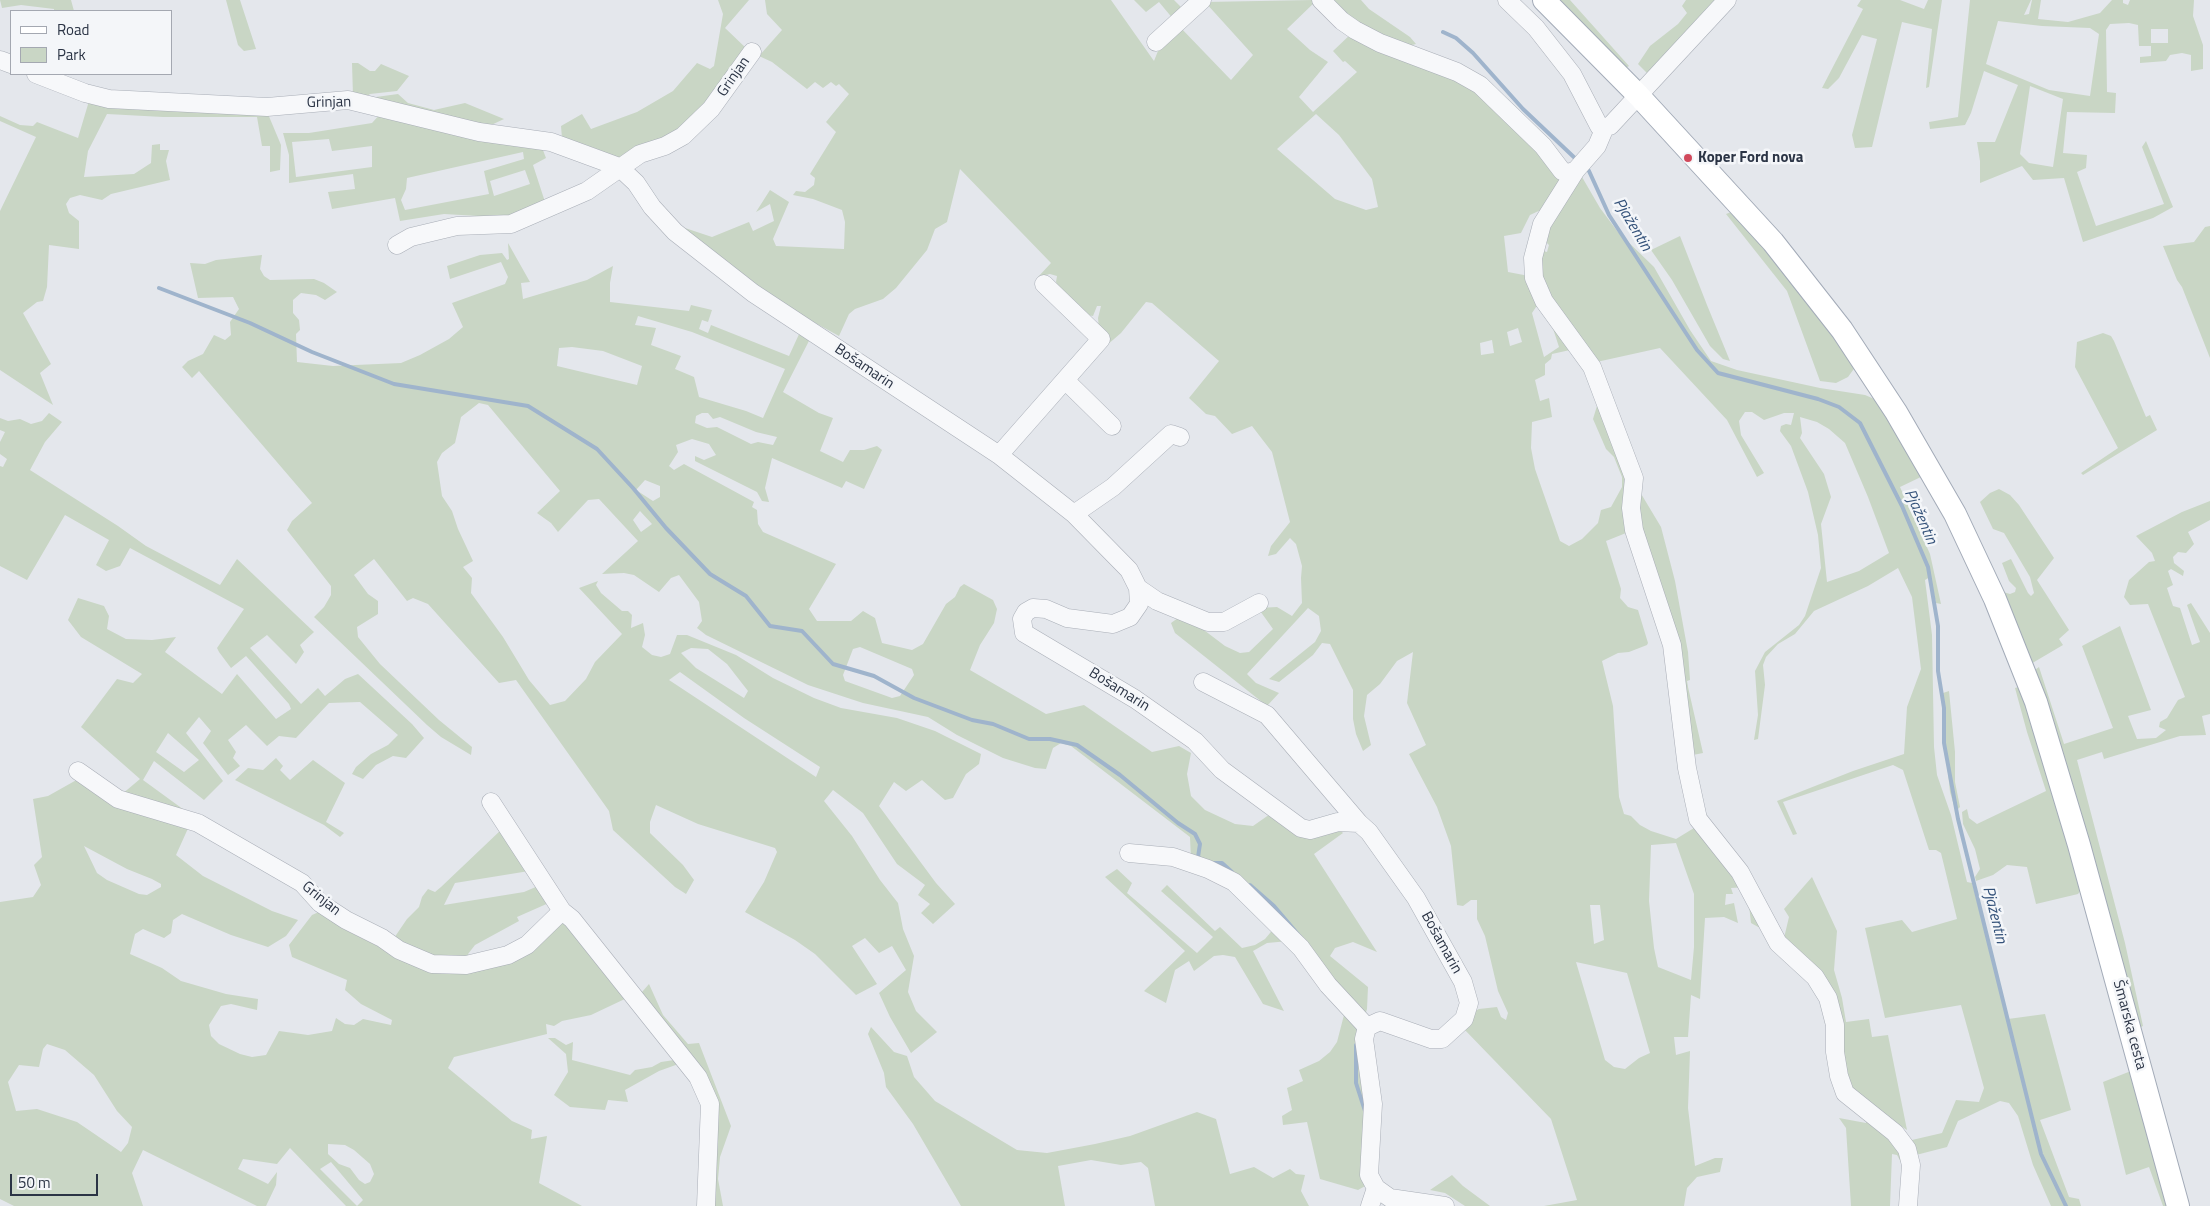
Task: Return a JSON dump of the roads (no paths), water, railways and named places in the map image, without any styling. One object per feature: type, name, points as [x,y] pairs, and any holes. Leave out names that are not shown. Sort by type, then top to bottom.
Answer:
[{"type":"main road","name":"Šmarska cesta","points":[[1544,0],[1638,95],[1773,242],[1842,330],[1896,412],[1955,514],[1998,608],[2036,702],[2079,845],[2178,1206]]},
{"type":"street","points":[[1156,42],[1202,0]]},
{"type":"street","points":[[1321,0],[1342,21],[1355,30],[1380,43],[1457,72],[1480,85],[1543,146],[1562,171],[1569,173],[1581,165]]},
{"type":"street","points":[[1508,0],[1536,28],[1572,74],[1599,126],[1605,127],[1610,126],[1727,0]]},
{"type":"street","name":"Grinjan","points":[[397,245],[411,237],[457,226],[510,224],[587,191],[640,154],[666,146],[683,136],[711,109],[752,52]]},
{"type":"street","name":"Grinjan","points":[[39,75],[85,93],[109,99],[267,107],[348,100],[479,132],[551,142],[619,167],[636,183],[652,207],[675,232]]},
{"type":"street","points":[[1605,127],[1597,146],[1581,165],[1542,224],[1533,258],[1534,278],[1544,300],[1592,367],[1634,478],[1631,508],[1634,530],[1672,645],[1687,768],[1698,819],[1744,880],[1778,943],[1815,977],[1828,998],[1834,1025],[1835,1052],[1839,1076],[1845,1093],[1895,1133],[1907,1149],[1912,1165],[1908,1206]]},
{"type":"street","name":"Bošamarin","points":[[675,232],[753,293],[999,455],[1074,514],[1129,570],[1138,588],[1140,596],[1136,611],[1123,621],[1105,624],[1067,618],[1046,608],[1033,608],[1026,612],[1022,619],[1024,633],[1135,699],[1195,741],[1222,770],[1301,828],[1310,830],[1338,822],[1359,823],[1369,832],[1416,898],[1463,982],[1469,1003],[1464,1019],[1442,1039],[1431,1039],[1380,1021],[1368,1027]]},
{"type":"street","points":[[999,455],[1101,340],[1044,284]]},
{"type":"street","points":[[1065,380],[1112,426]]},
{"type":"street","points":[[1074,514],[1113,487],[1171,434],[1180,437]]},
{"type":"street","points":[[1138,588],[1157,601],[1208,622],[1224,622],[1259,603]]},
{"type":"street","points":[[1202,682],[1267,715],[1359,823]]},
{"type":"street","name":"Grinjan","points":[[78,771],[118,799],[198,823],[302,883],[320,903],[346,920],[382,938],[399,950],[432,964],[466,965],[508,955],[527,945],[562,911]]},
{"type":"street","points":[[491,802],[562,911],[584,934],[698,1077],[705,1090],[710,1104],[706,1206]]},
{"type":"street","points":[[1129,853],[1173,857],[1208,868],[1234,882],[1302,948],[1328,985],[1368,1027],[1364,1040],[1373,1104],[1369,1175],[1376,1188],[1390,1198],[1444,1206]]},
{"type":"street","points":[[1370,1206],[1376,1188]]},
{"type":"waterway","name":"Pjažentin","points":[[1443,32],[1456,38],[1473,53],[1523,109],[1578,161]]},
{"type":"waterway","name":"Pjažentin","points":[[1585,167],[1589,171],[1609,215],[1697,350],[1718,373],[1818,399],[1839,407],[1860,423],[1902,506],[1928,567],[1938,626],[1938,671],[1944,708],[1944,743],[1958,819],[2041,1154],[2066,1206]]},
{"type":"waterway","points":[[159,288],[250,323],[312,352],[394,384],[528,406],[597,449],[666,528],[710,574],[746,596],[770,626],[802,631],[833,664],[874,676],[914,698],[972,720],[993,724],[1029,739],[1050,739],[1077,745],[1120,775],[1178,823],[1195,834],[1200,844],[1198,857],[1200,859]]},
{"type":"waterway","points":[[1210,863],[1222,863],[1232,872]]},
{"type":"waterway","points":[[1250,885],[1274,906],[1302,939]]},
{"type":"waterway","points":[[1356,1045],[1356,1083],[1365,1111]]},
{"type":"place","name":"Koper Ford nova","points":[[1688,158]]}]
